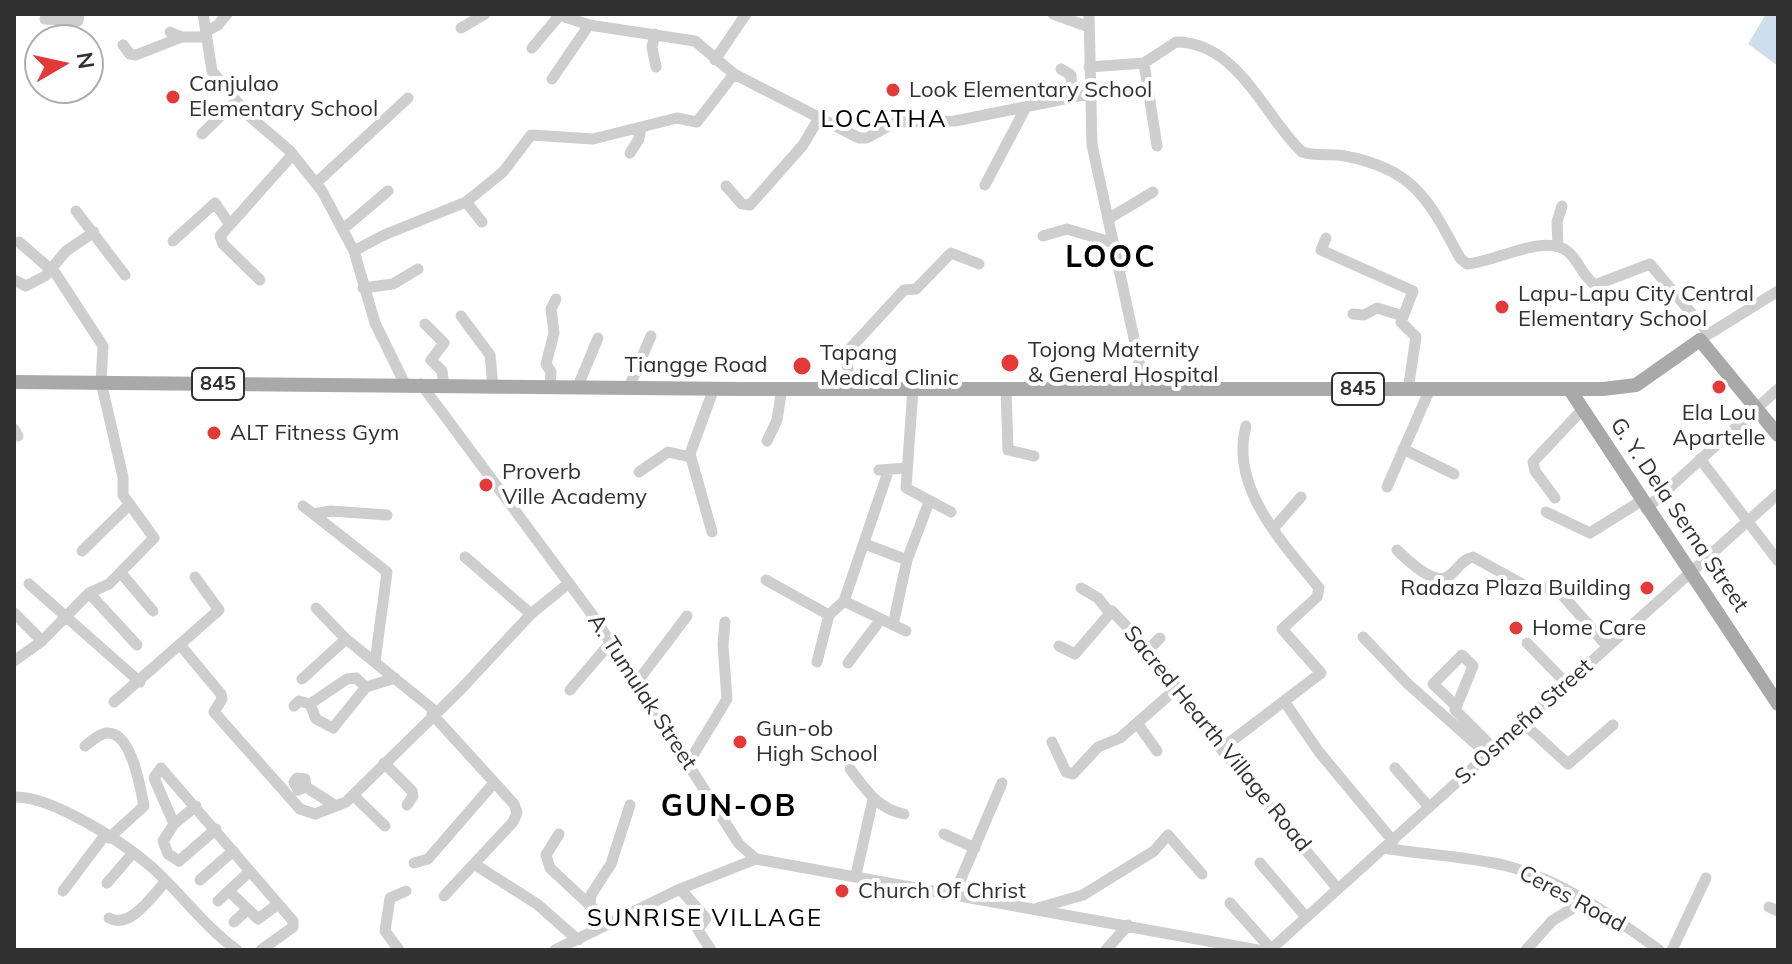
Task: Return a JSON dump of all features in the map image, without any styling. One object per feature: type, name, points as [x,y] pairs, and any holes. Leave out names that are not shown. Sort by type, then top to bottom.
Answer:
[{"type":"main road","name":"Tiangge Road","points":[[14,382],[714,388],[1570,390],[1636,385],[1704,337]]},
{"type":"main road","points":[[1704,337],[1756,410],[1778,435]]},
{"type":"main road","name":"G. Y. Dela Serna Street","points":[[1570,390],[1644,505],[1773,684],[1778,704]]},
{"type":"street","points":[[45,19],[78,21],[79,14]]},
{"type":"street","points":[[203,14],[209,65],[236,101],[293,154],[316,183],[343,229],[354,251],[375,323],[405,384]]},
{"type":"street","points":[[123,45],[128,53],[136,55],[176,34],[207,34],[227,14]]},
{"type":"street","points":[[461,28],[485,14]]},
{"type":"street","points":[[715,60],[746,14]]},
{"type":"street","points":[[1053,14],[1089,27]]},
{"type":"street","points":[[1089,14],[1092,145],[1145,389]]},
{"type":"street","points":[[532,48],[558,15],[589,25],[695,41],[734,74],[862,139],[896,122],[955,121],[1089,94]]},
{"type":"street","points":[[552,79],[589,25]]},
{"type":"street","points":[[655,34],[652,52],[656,67]]},
{"type":"street","points":[[1089,67],[1144,63],[1176,42],[1208,49],[1248,81],[1302,152],[1344,156],[1375,165],[1417,188],[1428,199],[1460,258],[1467,264],[1527,248],[1558,246],[1568,251],[1595,285],[1650,264],[1704,337],[1778,291]]},
{"type":"street","points":[[1144,63],[1157,146]]},
{"type":"street","points":[[1061,69],[1071,75],[1072,97]]},
{"type":"street","points":[[354,251],[384,235],[466,202],[503,172],[531,135],[593,139],[677,118],[697,122],[734,74]]},
{"type":"street","points":[[316,183],[408,98]]},
{"type":"street","points":[[202,134],[236,101]]},
{"type":"street","points":[[985,185],[1026,107]]},
{"type":"street","points":[[726,186],[742,204],[750,205],[803,145],[819,118]]},
{"type":"street","points":[[630,153],[641,128]]},
{"type":"street","points":[[260,280],[223,244],[220,236],[293,154]]},
{"type":"street","points":[[343,229],[388,191]]},
{"type":"street","points":[[1108,219],[1153,192]]},
{"type":"street","points":[[466,202],[482,222]]},
{"type":"street","points":[[173,241],[215,203],[230,225]]},
{"type":"street","points":[[1558,246],[1557,222],[1562,206]]},
{"type":"street","points":[[76,211],[125,275]]},
{"type":"street","points":[[1043,236],[1067,229],[1114,243]]},
{"type":"street","points":[[17,286],[34,283],[52,270],[66,251],[94,232]]},
{"type":"street","points":[[1326,238],[1321,250],[1413,291],[1402,324],[1416,337],[1408,390]]},
{"type":"street","points":[[14,661],[42,641],[89,593],[109,584],[154,538],[121,489],[123,477],[101,382],[103,346],[52,270],[19,242]]},
{"type":"street","points":[[852,388],[846,352],[904,290],[916,289],[951,253],[979,264]]},
{"type":"street","points":[[363,288],[393,284],[418,269]]},
{"type":"street","points":[[550,386],[551,372],[546,364],[554,333],[551,309],[556,299]]},
{"type":"street","points":[[1353,314],[1365,315],[1377,308],[1403,316]]},
{"type":"street","points":[[461,316],[490,355],[493,386]]},
{"type":"street","points":[[425,324],[444,343],[431,360],[442,371],[444,386]]},
{"type":"street","points":[[629,387],[651,336]]},
{"type":"street","points":[[578,386],[598,338]]},
{"type":"street","name":"A. Tumulak Street","points":[[421,384],[611,642],[739,844],[756,859]]},
{"type":"street","points":[[712,532],[690,457],[714,388]]},
{"type":"street","points":[[767,441],[777,420],[782,388]]},
{"type":"street","points":[[913,388],[907,490],[951,512]]},
{"type":"street","points":[[1006,389],[1008,450],[1034,456]]},
{"type":"street","points":[[1387,487],[1430,389]]},
{"type":"street","points":[[1546,512],[1590,533],[1644,505],[1778,389]]},
{"type":"street","points":[[1555,498],[1535,471],[1533,462],[1582,410]]},
{"type":"street","points":[[1221,749],[1321,673],[1282,629],[1317,597],[1319,588],[1273,529],[1251,491],[1243,443],[1246,426]]},
{"type":"street","points":[[1403,449],[1454,474]]},
{"type":"street","points":[[639,472],[668,452],[690,457]]},
{"type":"street","points":[[1700,459],[1778,561]]},
{"type":"street","points":[[817,662],[829,615],[844,601],[865,544],[884,471],[907,468]]},
{"type":"street","name":"S. Osmeña Street","points":[[1270,950],[1778,494]]},
{"type":"street","points":[[1273,529],[1301,497]]},
{"type":"street","points":[[893,625],[907,560],[929,502]]},
{"type":"street","points":[[82,551],[129,505]]},
{"type":"street","points":[[303,506],[387,572],[375,662]]},
{"type":"street","points":[[313,514],[331,511],[387,515]]},
{"type":"street","points":[[865,544],[907,560]]},
{"type":"street","points":[[1397,550],[1416,568],[1439,578],[1447,577],[1464,559],[1473,557],[1526,586],[1557,589],[1607,646]]},
{"type":"street","points":[[465,557],[531,614]]},
{"type":"street","points":[[121,573],[153,611]]},
{"type":"street","points":[[114,702],[219,610],[195,577]]},
{"type":"street","points":[[766,580],[829,615]]},
{"type":"street","points":[[181,646],[221,694],[222,699],[214,712],[300,809],[315,814],[353,795],[461,689],[531,614],[569,583]]},
{"type":"street","points":[[29,584],[65,620],[140,682]]},
{"type":"street","points":[[1081,588],[1098,598],[1109,612]]},
{"type":"street","points":[[89,593],[137,645]]},
{"type":"street","points":[[844,601],[906,631]]},
{"type":"street","points":[[316,608],[346,639],[434,713],[493,784],[514,804],[517,813],[444,896]]},
{"type":"street","name":"Sacred Hearth Village Road","points":[[1059,646],[1075,654],[1109,612],[1115,614],[1148,650],[1221,749],[1338,889]]},
{"type":"street","points":[[14,613],[42,641]]},
{"type":"street","points":[[637,682],[687,616]]},
{"type":"street","points":[[848,663],[881,619]]},
{"type":"street","points":[[689,762],[727,699],[723,645],[725,622]]},
{"type":"street","points":[[1363,637],[1408,684],[1490,751]]},
{"type":"street","points":[[1148,650],[1160,638]]},
{"type":"street","points":[[302,679],[346,639]]},
{"type":"street","points":[[570,690],[611,642]]},
{"type":"street","points":[[1527,643],[1566,683]]},
{"type":"street","points":[[294,706],[299,701],[310,704],[347,679],[356,678],[366,687]]},
{"type":"street","points":[[310,704],[316,719],[333,728],[366,687],[395,678]]},
{"type":"street","points":[[1052,742],[1070,774],[1098,747],[1120,738],[1177,688]]},
{"type":"street","points":[[1284,701],[1389,844]]},
{"type":"street","points":[[1454,704],[1455,710],[1490,751]]},
{"type":"street","points":[[1522,722],[1568,764],[1613,725]]},
{"type":"street","points":[[1137,723],[1157,751]]},
{"type":"street","points":[[63,891],[107,836],[144,806],[138,791],[138,769],[123,742],[112,734],[104,733],[85,746]]},
{"type":"street","points":[[384,763],[412,791],[413,796],[407,805]]},
{"type":"street","points":[[174,824],[154,778],[161,768],[293,921],[293,927],[261,950]]},
{"type":"street","points":[[1395,768],[1429,807]]},
{"type":"street","points":[[850,769],[873,799],[886,810],[904,814]]},
{"type":"street","points":[[954,895],[1002,783]]},
{"type":"street","points":[[414,863],[428,859],[493,784]]},
{"type":"street","points":[[306,787],[336,806]]},
{"type":"street","points":[[353,795],[385,826]]},
{"type":"street","points":[[15,799],[42,802],[107,836],[154,869],[234,949]]},
{"type":"street","points":[[856,875],[873,799]]},
{"type":"street","points":[[590,904],[591,895],[611,864],[630,805]]},
{"type":"street","points":[[196,806],[174,824],[163,841],[168,854],[179,861],[216,829]]},
{"type":"street","points":[[559,834],[546,855],[550,868],[610,924]]},
{"type":"street","points":[[944,834],[975,848]]},
{"type":"street","points":[[1029,909],[1083,895],[1154,851],[1168,835],[1202,874]]},
{"type":"street","name":"Ceres Road","points":[[1389,844],[1510,867],[1584,901],[1659,950]]},
{"type":"street","points":[[200,880],[233,851]]},
{"type":"street","points":[[107,883],[132,854]]},
{"type":"street","points":[[154,869],[168,854]]},
{"type":"street","points":[[555,950],[680,889],[756,859],[1258,950]]},
{"type":"street","points":[[1260,863],[1306,917]]},
{"type":"street","points":[[474,864],[537,904],[578,940]]},
{"type":"street","points":[[218,901],[250,871]]},
{"type":"street","points":[[1672,950],[1706,878]]},
{"type":"street","points":[[109,918],[121,922],[130,918],[166,881]]},
{"type":"street","points":[[680,889],[706,918],[698,930],[711,950]]},
{"type":"street","points":[[229,891],[258,919],[278,904]]},
{"type":"street","points":[[399,950],[385,931],[385,924],[390,898],[406,891]]},
{"type":"street","points":[[1526,950],[1552,921],[1584,901]]},
{"type":"street","points":[[1230,903],[1270,950]]},
{"type":"street","points":[[234,922],[247,910]]},
{"type":"street","points":[[1106,950],[1128,925]]},
{"type":"water","points":[[1766,14],[1778,14],[1778,66],[1748,44]]},
{"type":"place","name":"Look Elementary School","points":[[893,90]]},
{"type":"place","name":"Canjulao Elementary School","points":[[173,97]]},
{"type":"place","name":"Lapu-Lapu City Central Elementary School","points":[[1502,307]]},
{"type":"place","name":"Tojong Maternity & General Hospital","points":[[1010,363]]},
{"type":"place","name":"Tapang Medical Clinic","points":[[802,366]]},
{"type":"place","name":"Ela Lou Apartelle","points":[[1719,387]]},
{"type":"place","name":"ALT Fitness Gym","points":[[214,433]]},
{"type":"place","name":"Proverb Ville Academy","points":[[486,485]]},
{"type":"place","name":"Radaza Plaza Building","points":[[1647,588]]},
{"type":"place","name":"Home Care","points":[[1516,628]]},
{"type":"place","name":"Gun-ob High School","points":[[740,742]]},
{"type":"place","name":"Church Of Christ","points":[[842,891]]},
{"type":"district","name":"LOCATHA","points":[[884,120]]},
{"type":"district","name":"LOOC","points":[[1111,258]]},
{"type":"district","name":"GUN-OB","points":[[729,807]]},
{"type":"district","name":"SUNRISE VILLAGE","points":[[705,919]]}]
